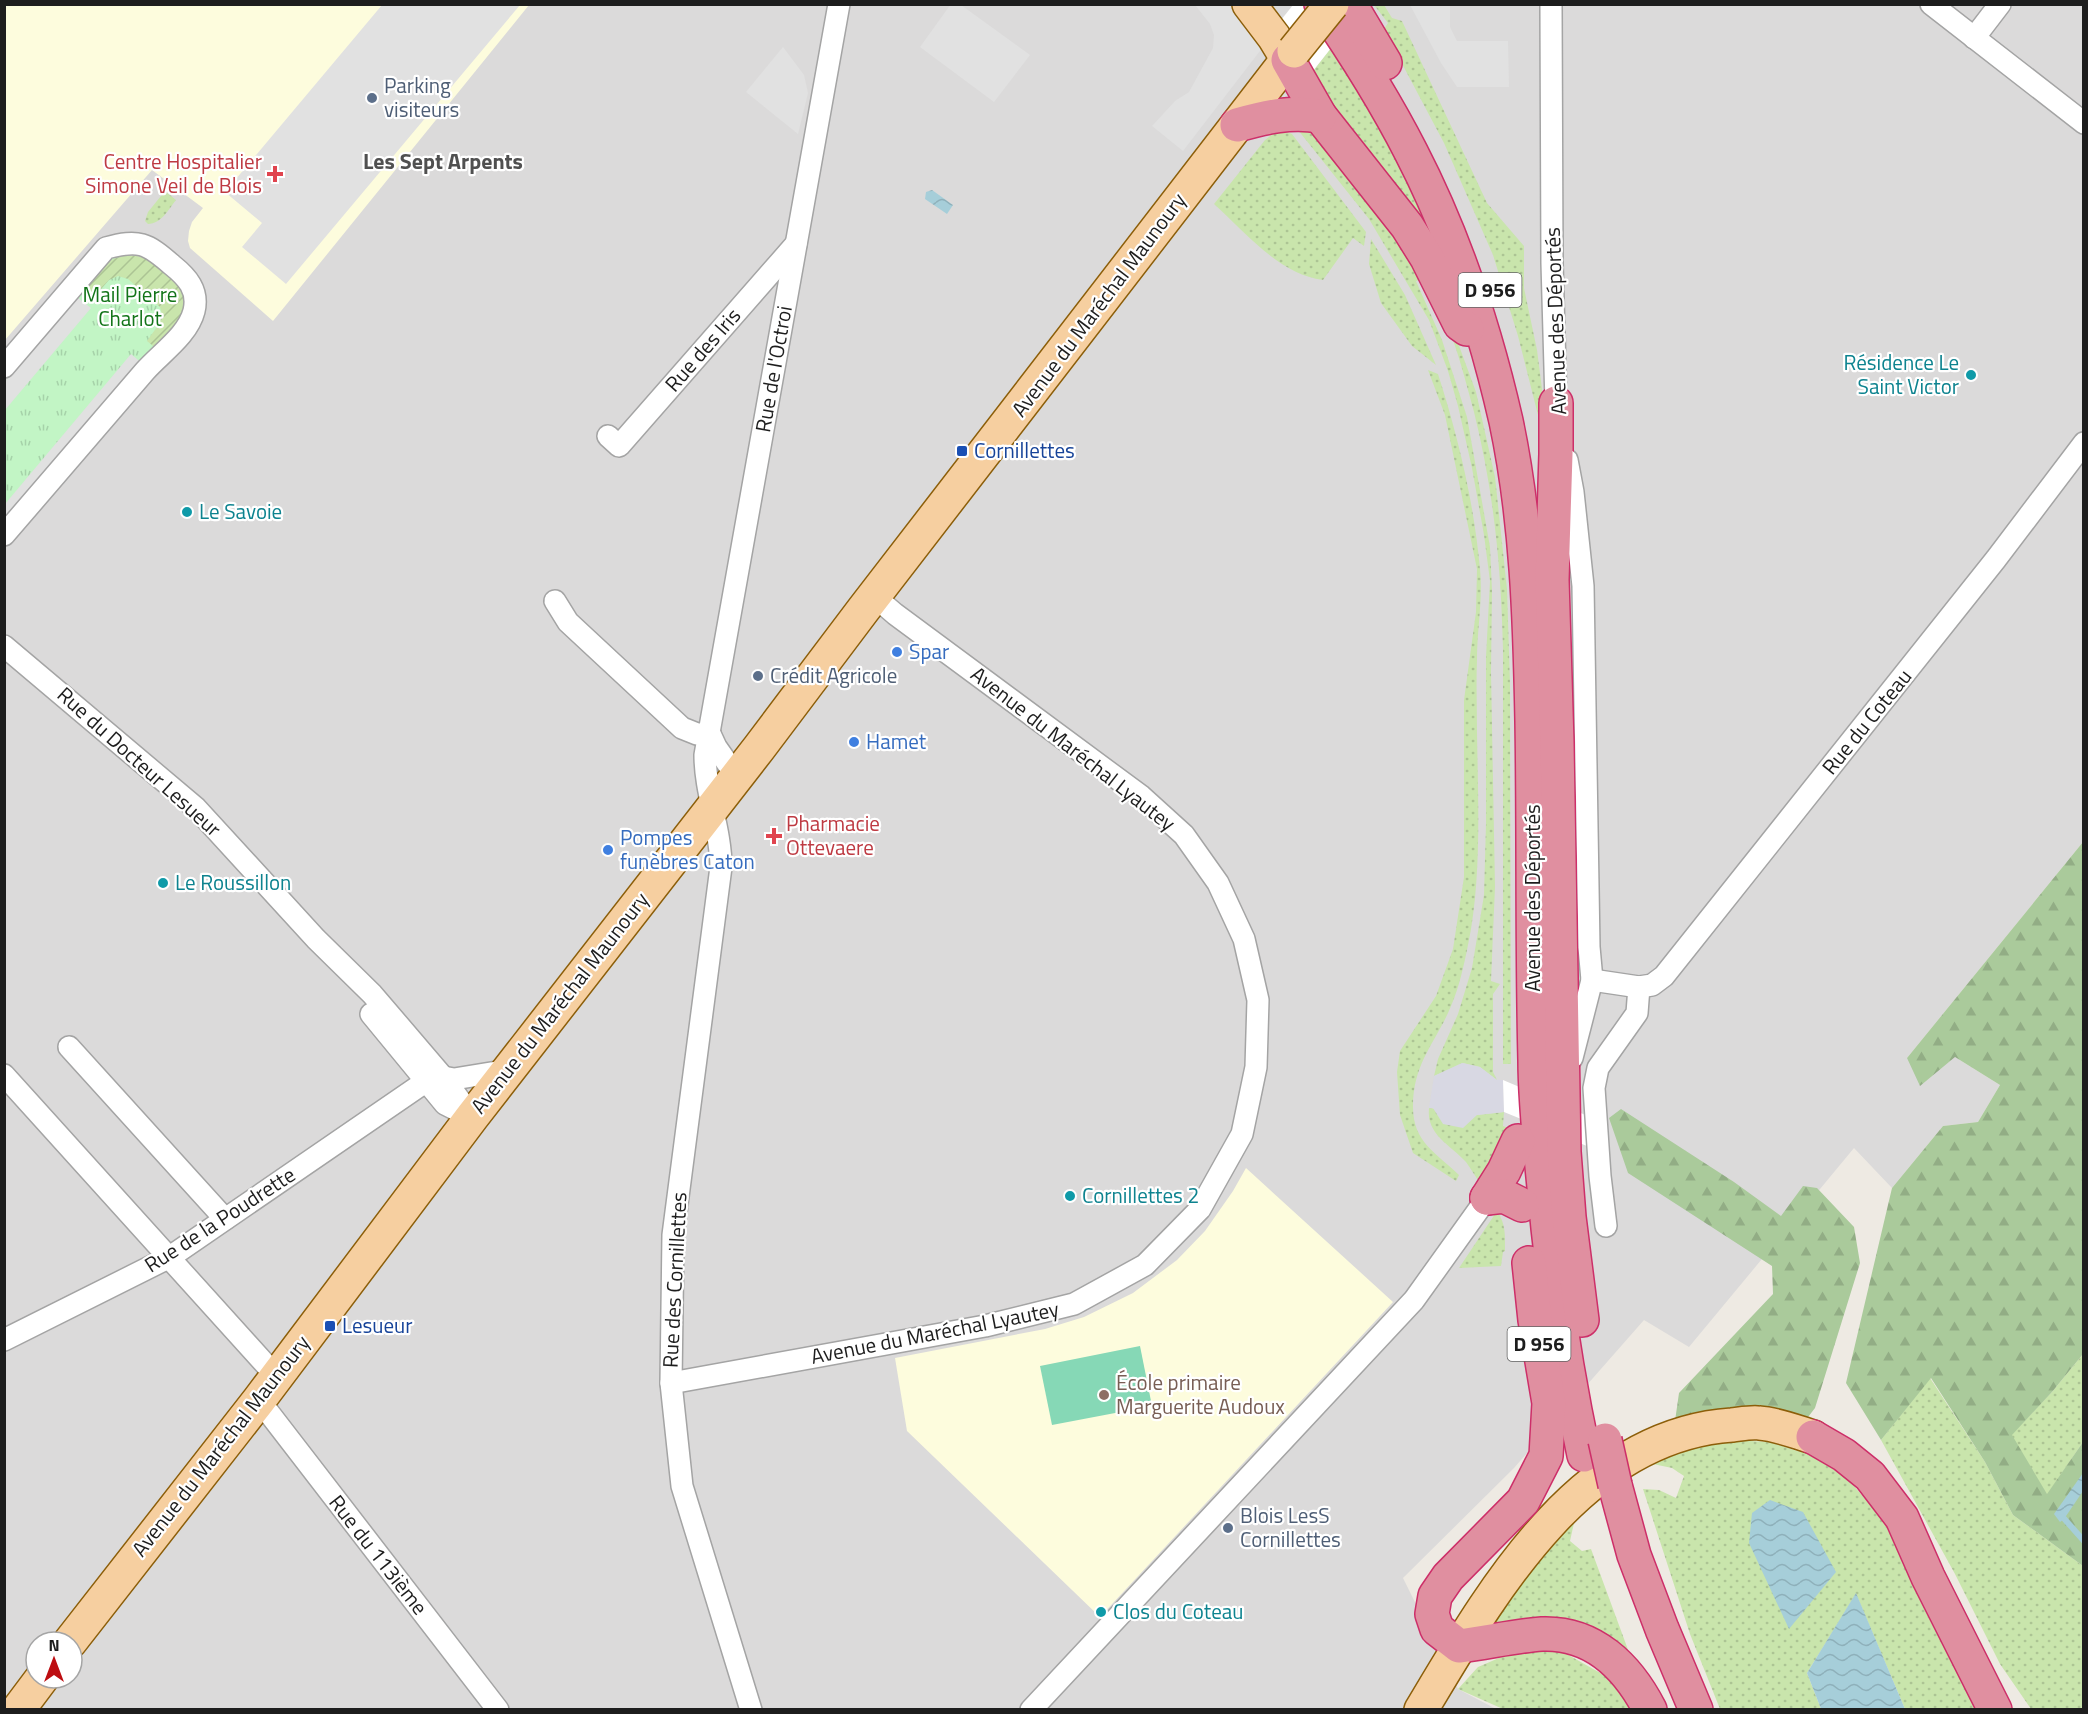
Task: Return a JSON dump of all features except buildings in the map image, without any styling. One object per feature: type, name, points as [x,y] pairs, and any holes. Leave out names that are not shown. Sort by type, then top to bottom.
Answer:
[{"type":"highway","name":"D 956","points":[[1321,4],[1372,81],[1412,153],[1441,216],[1486,342]]},
{"type":"highway","name":"D 956","points":[[1350,4],[1413,111],[1479,255],[1525,405],[1536,455],[1552,580]]},
{"type":"highway","name":"D 956","points":[[1291,56],[1320,116],[1407,226],[1427,258],[1460,324],[1486,342]]},
{"type":"highway","points":[[1237,125],[1280,114],[1320,116]]},
{"type":"highway","name":"Avenue des Déportés","points":[[1486,342],[1506,425],[1524,529],[1532,689],[1540,1108],[1569,1217],[1578,1299],[1599,1417],[1594,1447],[1605,1492]]},
{"type":"highway","points":[[1552,580],[1556,403]]},
{"type":"highway","name":"Avenue des Déportés","points":[[1540,1108],[1552,580]]},
{"type":"highway","name":"D 956","points":[[1459,1647],[1437,1629],[1432,1614],[1435,1596],[1448,1576],[1524,1501],[1546,1456],[1549,1403],[1535,1320],[1522,1205],[1540,1108]]},
{"type":"highway","points":[[1487,1198],[1540,1108]]},
{"type":"highway","points":[[1487,1198],[1504,1196],[1522,1205]]},
{"type":"highway","points":[[1812,1437],[1844,1455],[1870,1476],[1902,1518],[1928,1577],[1995,1710]]},
{"type":"highway","name":"D 956","points":[[1605,1492],[1618,1572],[1671,1710]]},
{"type":"highway","name":"D 956","points":[[1605,1492],[1634,1555],[1696,1710]]},
{"type":"highway","points":[[1459,1647],[1544,1634],[1579,1640],[1599,1649],[1628,1673],[1642,1693],[1650,1710]]},
{"type":"main road","name":"D 956","points":[[1249,4],[1291,56]]},
{"type":"main road","name":"Avenue du Maréchal Maunoury","points":[[79,1630],[267,1388],[508,1070],[1332,4]]},
{"type":"main road","points":[[1421,1710],[1459,1647],[1534,1539],[1578,1494],[1634,1455],[1678,1434],[1712,1426],[1760,1423],[1812,1437]]},
{"type":"main road","points":[[18,1710],[33,1690]]},
{"type":"street","name":"Rue de l'Octroi","points":[[712,807],[705,761],[839,4]]},
{"type":"street","name":"Avenue des Déportés","points":[[1540,1108],[1574,1047],[1592,980],[1589,935],[1583,586],[1573,492],[1556,403],[1552,251],[1551,4]]},
{"type":"street","points":[[1931,4],[2084,123]]},
{"type":"street","points":[[1974,38],[2000,4]]},
{"type":"street","points":[[4,367],[106,248],[124,243],[153,248],[187,277],[195,293],[194,311],[186,328],[4,535]]},
{"type":"street","name":"Rue des Iris","points":[[608,436],[619,446],[796,244]]},
{"type":"street","name":"Rue du Coteau","points":[[1639,987],[1652,985],[1664,976],[1996,560],[2084,443]]},
{"type":"street","name":"Avenue du Maréchal Lyautey","points":[[671,1383],[985,1326],[1074,1304],[1145,1265],[1200,1209],[1242,1134],[1256,1067],[1258,1000],[1244,939],[1218,883],[1184,835],[1141,796],[895,614],[874,596]]},
{"type":"street","points":[[555,601],[568,622],[682,728],[697,734],[710,734],[736,777]]},
{"type":"street","name":"Rue du Docteur Lesueur","points":[[4,646],[196,808],[316,939],[354,992],[472,1117]]},
{"type":"street","name":"Rue des Cornillettes","points":[[712,807],[720,848],[721,867],[673,1234],[671,1383],[682,1486],[751,1710]]},
{"type":"street","points":[[1592,980],[1639,987],[1637,1013],[1598,1068],[1594,1088],[1606,1226]]},
{"type":"street","points":[[69,1047],[225,1219]]},
{"type":"street","points":[[434,1079],[454,1079],[508,1070]]},
{"type":"street","name":"Rue du 113ième","points":[[4,1075],[170,1257],[498,1710]]},
{"type":"street","name":"Rue de la Poudrette","points":[[4,1340],[170,1257],[434,1079]]},
{"type":"street","points":[[1031,1710],[1414,1300],[1487,1198]]},
{"type":"shaded area","points":[[951,4],[961,5],[1030,55],[994,102],[920,47]]},
{"type":"shaded area","points":[[5,5],[2083,5],[2083,842],[1907,1058],[1955,1057],[2000,1085],[1978,1122],[1943,1126],[1892,1188],[1854,1148],[1689,1347],[1644,1320],[1514,1468],[1403,1578],[1458,1689],[1496,1709],[5,1710]]},
{"type":"shaded area","name":"Centre Hospitalier Simone Veil de Blois","points":[[5,5],[529,5],[273,321],[190,248],[189,231],[192,222],[203,208],[152,170],[5,340]]},
{"type":"shaded area","name":"Parking visiteurs","points":[[382,5],[520,5],[286,284],[242,247],[262,223],[225,192]]},
{"type":"shaded area","points":[[1195,5],[1234,5],[1263,47],[1183,151],[1152,126],[1175,101],[1189,92],[1213,48],[1214,35],[1210,24]]},
{"type":"shaded area","points":[[1410,5],[1450,5],[1450,27],[1457,41],[1508,41],[1509,87],[1457,87],[1441,63]]},
{"type":"shaded area","points":[[783,47],[804,75],[808,93],[798,134],[746,92]]},
{"type":"shaded area","points":[[77,297],[91,308],[5,410],[5,382]]},
{"type":"shaded area","points":[[131,354],[144,365],[5,530],[5,504]]},
{"type":"shaded area","points":[[1462,1063],[1480,1067],[1497,1080],[1503,1080],[1504,1112],[1477,1115],[1463,1128],[1443,1124],[1433,1108],[1429,1108],[1434,1076]]},
{"type":"shaded area","name":"École primaire Marguerite Audoux","points":[[1246,1168],[1393,1302],[1100,1617],[907,1431],[895,1358],[1045,1329],[1084,1317],[1133,1293],[1177,1260],[1205,1231]]},
{"type":"green space","points":[[1374,5],[1384,5],[1392,18],[1402,21],[1487,203],[1524,246],[1524,288],[1537,350],[1545,412],[1539,419],[1518,336],[1493,255],[1444,143],[1384,29],[1388,23]]},
{"type":"green space","points":[[1334,44],[1409,179],[1441,253],[1309,76]]},
{"type":"green space","points":[[1294,119],[1307,123],[1317,131],[1421,260],[1447,313],[1476,392],[1495,477],[1507,589],[1510,684],[1511,1064],[1503,1064],[1503,649],[1495,530],[1481,442],[1452,337],[1425,279],[1416,281],[1442,340],[1467,417],[1490,547],[1495,887],[1491,981],[1500,984],[1493,994],[1493,1072],[1497,1080],[1480,1067],[1463,1063],[1434,1076],[1438,1059],[1458,1014],[1472,968],[1484,895],[1486,657],[1490,581],[1472,468],[1448,371],[1429,320],[1369,219],[1298,130]]},
{"type":"green space","points":[[1284,131],[1292,134],[1366,232],[1364,246],[1353,238],[1323,280],[1292,270],[1278,261],[1264,251],[1214,204],[1265,140],[1274,133]]},
{"type":"green space","points":[[165,191],[176,200],[161,219],[148,224],[145,221],[148,212]]},
{"type":"green space","points":[[1371,239],[1405,295],[1436,365],[1412,346],[1381,303],[1369,264]]},
{"type":"green space","name":"Mail Pierre Charlot","points":[[126,255],[184,296],[185,312],[5,530],[5,382],[112,258]]},
{"type":"green space","points":[[126,255],[146,257],[176,280],[184,296],[185,312],[158,350],[147,341],[159,324],[162,315],[160,307],[128,279],[118,276],[109,280],[94,297],[84,288],[106,263]]},
{"type":"green space","points":[[1428,370],[1438,374],[1452,421],[1474,519],[1481,580],[1477,649],[1478,839],[1472,920],[1465,960],[1456,992],[1421,1065],[1414,1091],[1413,1107],[1417,1130],[1422,1139],[1459,1175],[1456,1181],[1413,1153],[1400,1115],[1397,1072],[1400,1051],[1436,996],[1453,949],[1464,877],[1464,700],[1476,612],[1477,569],[1445,415]]},
{"type":"green space","points":[[2083,842],[2083,1354],[2012,1435],[2047,1494],[2083,1442],[2083,1566],[2013,1515],[1985,1462],[1931,1378],[1881,1440],[1846,1383],[1892,1188],[1943,1126],[1978,1122],[2000,1085],[1955,1057],[1920,1086],[1907,1058]]},
{"type":"green space","points":[[1429,1108],[1477,1115],[1504,1112],[1503,1126],[1511,1129],[1480,1183],[1466,1162],[1435,1132],[1429,1117]]},
{"type":"green space","points":[[1621,1109],[1734,1182],[1781,1216],[1803,1186],[1817,1188],[1854,1227],[1860,1263],[1815,1408],[1805,1421],[1733,1409],[1712,1410],[1675,1421],[1679,1393],[1773,1294],[1772,1266],[1628,1173],[1609,1118]]},
{"type":"green space","points":[[1497,1211],[1502,1220],[1505,1235],[1505,1251],[1501,1266],[1459,1268]]},
{"type":"green space","points":[[1140,1346],[1152,1406],[1052,1425],[1040,1366]]},
{"type":"green space","points":[[2083,1354],[2083,1442],[2047,1495],[2011,1435],[2052,1392]]},
{"type":"green space","points":[[1930,1378],[1985,1462],[2013,1515],[2083,1566],[2083,1709],[2031,1709],[2000,1664],[1955,1574],[1881,1440]]},
{"type":"green space","points":[[1714,1439],[1769,1442],[1813,1456],[1848,1479],[1885,1522],[1929,1618],[1976,1709],[1905,1709],[1856,1594],[1807,1673],[1821,1709],[1720,1709],[1690,1634],[1643,1489],[1659,1490],[1676,1498],[1684,1476],[1672,1468],[1653,1464],[1667,1453]]},
{"type":"green space","points":[[1574,1523],[1570,1541],[1582,1551],[1591,1549],[1634,1666],[1489,1633],[1528,1576]]},
{"type":"green space","points":[[1513,1652],[1563,1652],[1611,1679],[1632,1709],[1503,1709],[1458,1689],[1478,1667]]},
{"type":"water","points":[[932,190],[953,205],[947,214],[925,199],[926,192]]},
{"type":"water","points":[[2083,1473],[2083,1491],[2060,1522],[2054,1514]]},
{"type":"water","points":[[1770,1500],[1803,1512],[1836,1572],[1789,1629],[1749,1543],[1752,1513]]},
{"type":"water","points":[[1856,1593],[1905,1709],[1821,1709],[1807,1673]]},
{"type":"pier","points":[[1293,5],[1365,5],[1309,76],[1277,25]]},
{"type":"pier","points":[[1503,1080],[1602,1122],[1604,1153],[1504,1112]]},
{"type":"waterway","points":[[2060,1514],[2084,1541]]},
{"type":"place","name":"Parking visiteurs","points":[[372,98]]},
{"type":"place","name":"Centre Hospitalier Simone Veil de Blois","points":[[275,174]]},
{"type":"place","name":"Résidence Le Saint Victor","points":[[1971,375]]},
{"type":"place","name":"Cornillettes","points":[[962,451]]},
{"type":"place","name":"Le Savoie","points":[[187,512]]},
{"type":"place","name":"Spar","points":[[897,652]]},
{"type":"place","name":"Crédit Agricole","points":[[758,676]]},
{"type":"place","name":"Hamet","points":[[854,742]]},
{"type":"place","name":"Pharmacie Ottevaere","points":[[774,836]]},
{"type":"place","name":"Pompes funèbres Caton","points":[[608,850]]},
{"type":"place","name":"Le Roussillon","points":[[163,883]]},
{"type":"place","name":"Cornillettes 2","points":[[1070,1196]]},
{"type":"place","name":"Lesueur","points":[[330,1326]]},
{"type":"place","name":"École primaire Marguerite Audoux","points":[[1104,1395]]},
{"type":"place","name":"Blois LesS Cornillettes","points":[[1228,1528]]},
{"type":"place","name":"Clos du Coteau","points":[[1101,1612]]},
{"type":"district","name":"Les Sept Arpents","points":[[443,161]]}]
